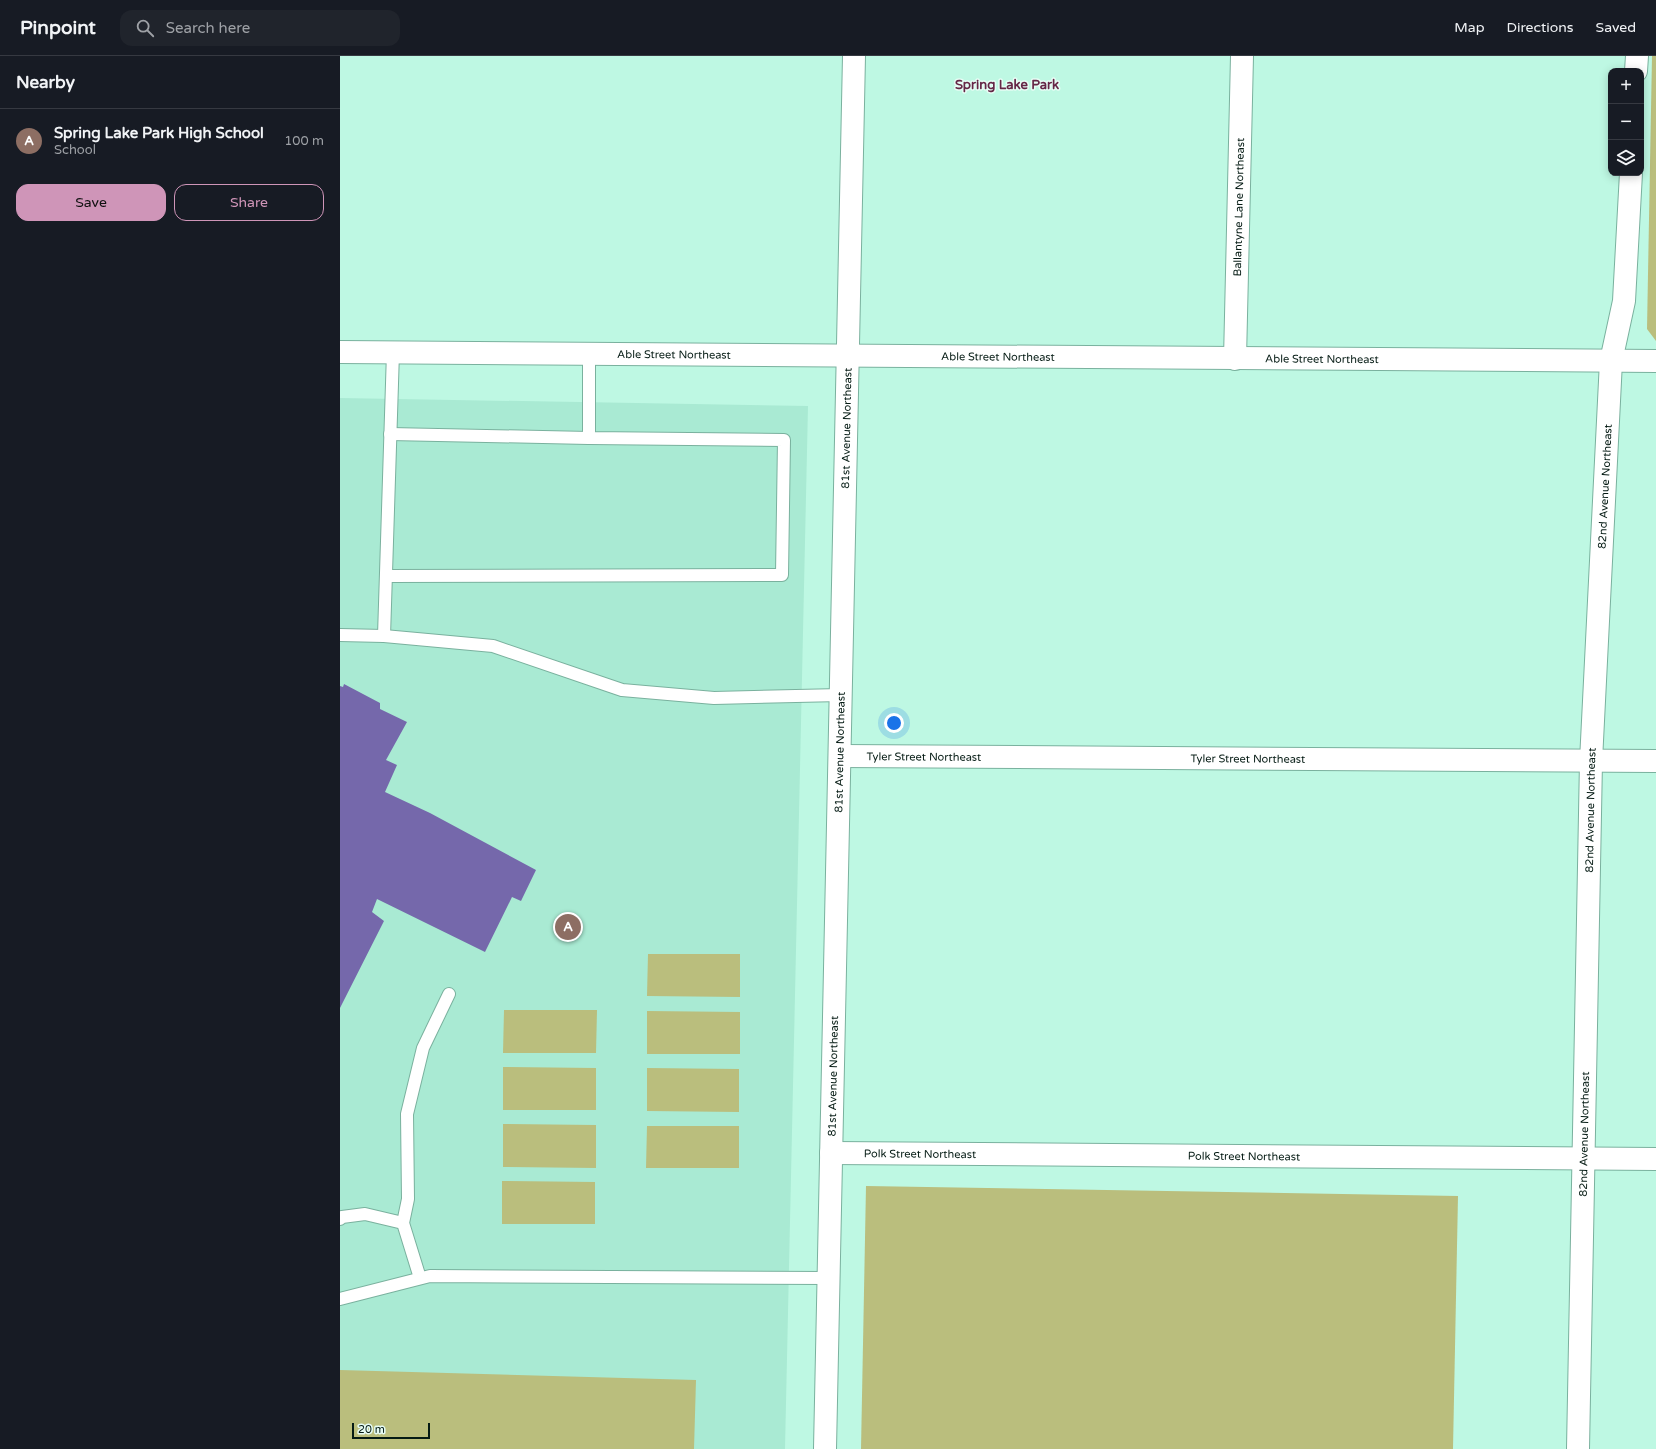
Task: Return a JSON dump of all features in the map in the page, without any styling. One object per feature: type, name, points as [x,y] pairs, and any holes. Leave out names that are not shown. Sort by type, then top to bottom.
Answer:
[{"type":"street","name":"81st Avenue Northeast","points":[[825,1449],[854,56]]},
{"type":"street","name":"Ballantyne Lane Northeast","points":[[1235,359],[1242,56]]},
{"type":"street","points":[[1636,68],[1637,56]]},
{"type":"street","name":"82nd Avenue Northeast","points":[[1578,1449],[1591,761],[1611,361],[1624,301],[1631,176]]},
{"type":"street","name":"Able Street Northeast","points":[[340,352],[1656,361]]},
{"type":"street","name":"Tyler Street Northeast","points":[[840,756],[1656,761]]},
{"type":"street","name":"Polk Street Northeast","points":[[831,1153],[1656,1159]]},
{"type":"lane","points":[[384,636],[393,352]]},
{"type":"lane","points":[[589,354],[589,438]]},
{"type":"lane","points":[[386,576],[782,575],[784,440],[390,434]]},
{"type":"lane","points":[[340,635],[384,636],[493,646],[622,690],[714,698],[841,695]]},
{"type":"lane","points":[[420,1278],[403,1223],[408,1199],[407,1114],[423,1048],[449,994]]},
{"type":"lane","points":[[340,1219],[342,1217],[365,1214],[403,1223]]},
{"type":"lane","points":[[340,1299],[430,1276],[828,1278]]},
{"type":"shaded area","points":[[1652,56],[1656,56],[1656,341],[1647,329]]},
{"type":"shaded area","points":[[340,398],[808,406],[785,1449],[340,1449]]},
{"type":"shaded area","points":[[648,954],[740,954],[740,997],[647,996]]},
{"type":"shaded area","points":[[504,1010],[597,1010],[596,1053],[503,1053]]},
{"type":"shaded area","points":[[647,1011],[740,1012],[740,1054],[647,1054]]},
{"type":"shaded area","points":[[503,1067],[596,1068],[596,1110],[503,1110]]},
{"type":"shaded area","points":[[647,1068],[739,1069],[739,1112],[647,1111]]},
{"type":"shaded area","points":[[503,1124],[596,1125],[596,1168],[503,1167]]},
{"type":"shaded area","points":[[647,1126],[739,1126],[739,1168],[646,1168]]},
{"type":"shaded area","points":[[502,1181],[595,1182],[595,1224],[502,1224]]},
{"type":"shaded area","points":[[866,1186],[1458,1196],[1453,1449],[861,1449]]},
{"type":"shaded area","points":[[340,1370],[696,1380],[694,1449],[340,1449]]},
{"type":"building","points":[[344,684],[380,703],[380,709],[407,722],[386,760],[397,765],[385,792],[430,813],[536,870],[521,901],[512,897],[485,952],[377,899],[372,912],[384,921],[340,1008],[340,686],[343,687]]},
{"type":"place","name":"Spring Lake Park High School","points":[[568,927]]},
{"type":"district","name":"Spring Lake Park","points":[[1007,84]]}]
